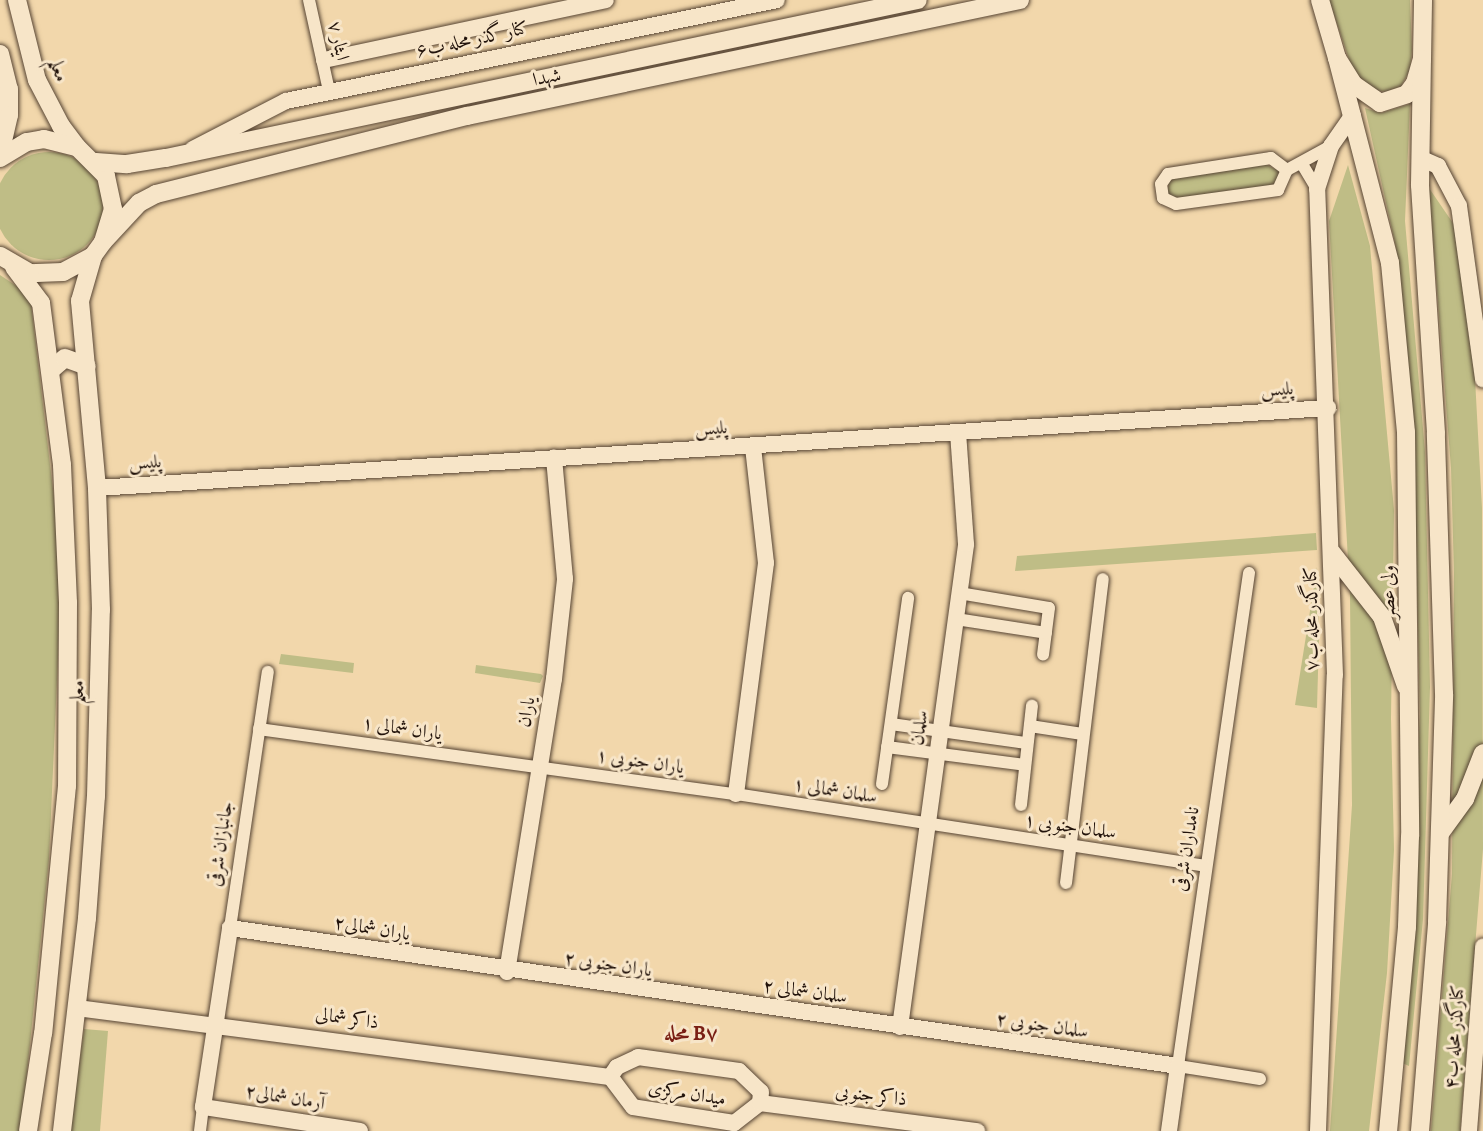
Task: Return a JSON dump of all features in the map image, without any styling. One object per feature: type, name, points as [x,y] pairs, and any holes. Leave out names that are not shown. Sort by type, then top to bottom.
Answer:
[{"type":"main road","name":"معلم","points":[[17,0],[37,80],[77,147]]},
{"type":"main road","name":"شهدا","points":[[96,162],[127,164],[166,158],[918,0]]},
{"type":"main road","name":"شهدا","points":[[98,249],[139,203],[172,190],[467,116],[1020,0]]},
{"type":"main road","name":"ولی عصر","points":[[1320,0],[1353,115],[1391,276],[1406,432],[1411,699],[1407,927],[1388,1131]]},
{"type":"main road","points":[[1420,1131],[1441,832],[1442,577],[1420,158],[1423,0]]},
{"type":"main road","points":[[0,54],[9,89],[9,115],[0,156]]},
{"type":"main road","points":[[637,58],[641,80]]},
{"type":"main road","points":[[1337,58],[1353,84],[1380,103],[1407,94],[1422,59]]},
{"type":"main road","points":[[9,89],[30,88],[37,80]]},
{"type":"main road","points":[[0,156],[27,142],[44,139],[77,147],[96,162]]},
{"type":"main road","points":[[166,158],[172,190]]},
{"type":"main road","name":"معلم","points":[[62,1131],[77,1008],[96,796],[101,610],[97,488],[80,301],[113,209],[112,192],[96,162]]},
{"type":"main road","points":[[5,261],[55,274],[98,249]]},
{"type":"main road","name":"معلم","points":[[5,261],[41,303],[51,370],[67,539],[67,786],[43,1033],[28,1131]]},
{"type":"main road","points":[[51,370],[65,358],[87,366]]},
{"type":"main road","points":[[1332,553],[1382,617],[1411,699]]},
{"type":"main road","points":[[1441,832],[1465,799],[1483,753]]},
{"type":"main road","points":[[1392,1078],[1425,1080]]},
{"type":"street","name":"ایثار ۷","points":[[309,0],[329,91]]},
{"type":"street","points":[[324,60],[606,0]]},
{"type":"street","name":"کنار گذر محله ب۶","points":[[186,153],[286,101],[777,0]]},
{"type":"street","name":"کنارگذر محله ب۷","points":[[1318,1131],[1334,702],[1328,408],[1317,189],[1331,146],[1353,115]]},
{"type":"street","points":[[1287,170],[1271,158],[1168,174],[1161,184],[1163,198],[1177,204],[1278,190],[1287,170],[1331,146]]},
{"type":"street","points":[[1420,158],[1438,166],[1460,206],[1483,379]]},
{"type":"street","points":[[1302,163],[1317,189]]},
{"type":"street","name":"پلیس","points":[[97,488],[1328,408]]},
{"type":"street","name":"سلمان","points":[[900,1027],[965,544],[958,433]]},
{"type":"street","points":[[736,794],[766,564],[753,447]]},
{"type":"street","name":"یاران","points":[[507,972],[565,579],[554,457]]},
{"type":"street","name":"نامداران شرقی","points":[[1169,1131],[1249,573]]},
{"type":"street","points":[[1066,883],[1082,734],[1103,579]]},
{"type":"street","points":[[959,593],[1049,608],[1043,655]]},
{"type":"street","points":[[882,784],[908,598]]},
{"type":"street","points":[[956,619],[1046,633]]},
{"type":"street","name":"جانبازان شرقی","points":[[203,1107],[268,672]]},
{"type":"street","points":[[1021,805],[1032,706]]},
{"type":"street","points":[[891,723],[1027,743]]},
{"type":"street","points":[[1030,726],[1082,734]]},
{"type":"street","name":"یاران شمالی ۱","points":[[259,729],[539,767]]},
{"type":"street","points":[[887,747],[1025,765]]},
{"type":"street","name":"یاران جنوبی ۱","points":[[539,767],[736,794]]},
{"type":"street","name":"سلمان شمالی ۱","points":[[736,794],[928,826]]},
{"type":"street","name":"سلمان جنوبی ۱","points":[[928,826],[1205,866]]},
{"type":"street","name":"یاران شمالی۲","points":[[230,928],[507,972]]},
{"type":"street","name":"کنارگذر محله ب۴","points":[[1469,1131],[1483,947]]},
{"type":"street","name":"یاران جنوبی ۲","points":[[507,972],[704,999]]},
{"type":"street","name":"سلمان شمالی ۲","points":[[704,999],[900,1027]]},
{"type":"street","name":"ذاکر شمالی","points":[[77,1008],[216,1023],[610,1077]]},
{"type":"street","name":"سلمان جنوبی ۲","points":[[900,1027],[1178,1066]]},
{"type":"street","name":"میدان مرکزی","points":[[638,1057],[738,1071],[761,1092],[760,1103],[734,1123],[633,1107],[610,1077],[617,1067],[638,1057]]},
{"type":"street","points":[[1178,1066],[1260,1079]]},
{"type":"street","name":"ذاکر جنوبی","points":[[760,1103],[977,1131]]},
{"type":"street","points":[[200,1131],[203,1107]]},
{"type":"street","name":"آرمان شمالی۲","points":[[203,1107],[360,1131]]},
{"type":"shaded area","points":[[1329,0],[1410,0],[1410,70],[1401,86],[1387,92],[1370,89],[1356,80]]},
{"type":"shaded area","points":[[1410,104],[1405,221],[1425,452],[1430,687],[1423,919],[1409,1066],[1402,1063],[1420,714],[1415,503],[1396,248],[1365,108],[1381,113]]},
{"type":"shaded area","points":[[49,152],[70,156],[87,168],[99,185],[103,206],[99,227],[87,244],[70,256],[49,260],[28,256],[11,244],[-1,227],[-5,206],[-1,185],[11,168],[28,156]]},
{"type":"shaded area","points":[[1263,163],[1281,172],[1276,186],[1172,200],[1167,193],[1170,178]]},
{"type":"shaded area","points":[[1348,165],[1370,246],[1394,510],[1391,718],[1394,850],[1387,973],[1369,1131],[1330,1131],[1352,805],[1350,596],[1329,221]]},
{"type":"shaded area","points":[[1429,188],[1457,229],[1474,360],[1482,508],[1483,849],[1460,1131],[1431,1131],[1452,874],[1454,572],[1451,468]]},
{"type":"shaded area","points":[[0,275],[30,295],[58,532],[59,635],[49,859],[21,1131],[0,1131]]},
{"type":"shaded area","points":[[1316,533],[1317,550],[1015,571],[1017,556]]},
{"type":"shaded area","points":[[1317,567],[1319,637],[1317,708],[1295,705]]},
{"type":"shaded area","points":[[281,654],[354,663],[353,673],[279,664]]},
{"type":"shaded area","points":[[476,665],[543,676],[540,683],[475,673]]},
{"type":"shaded area","points":[[84,1029],[108,1031],[100,1131],[70,1131]]},
{"type":"district","name":"محله B۷","points":[[691,1033]]}]
